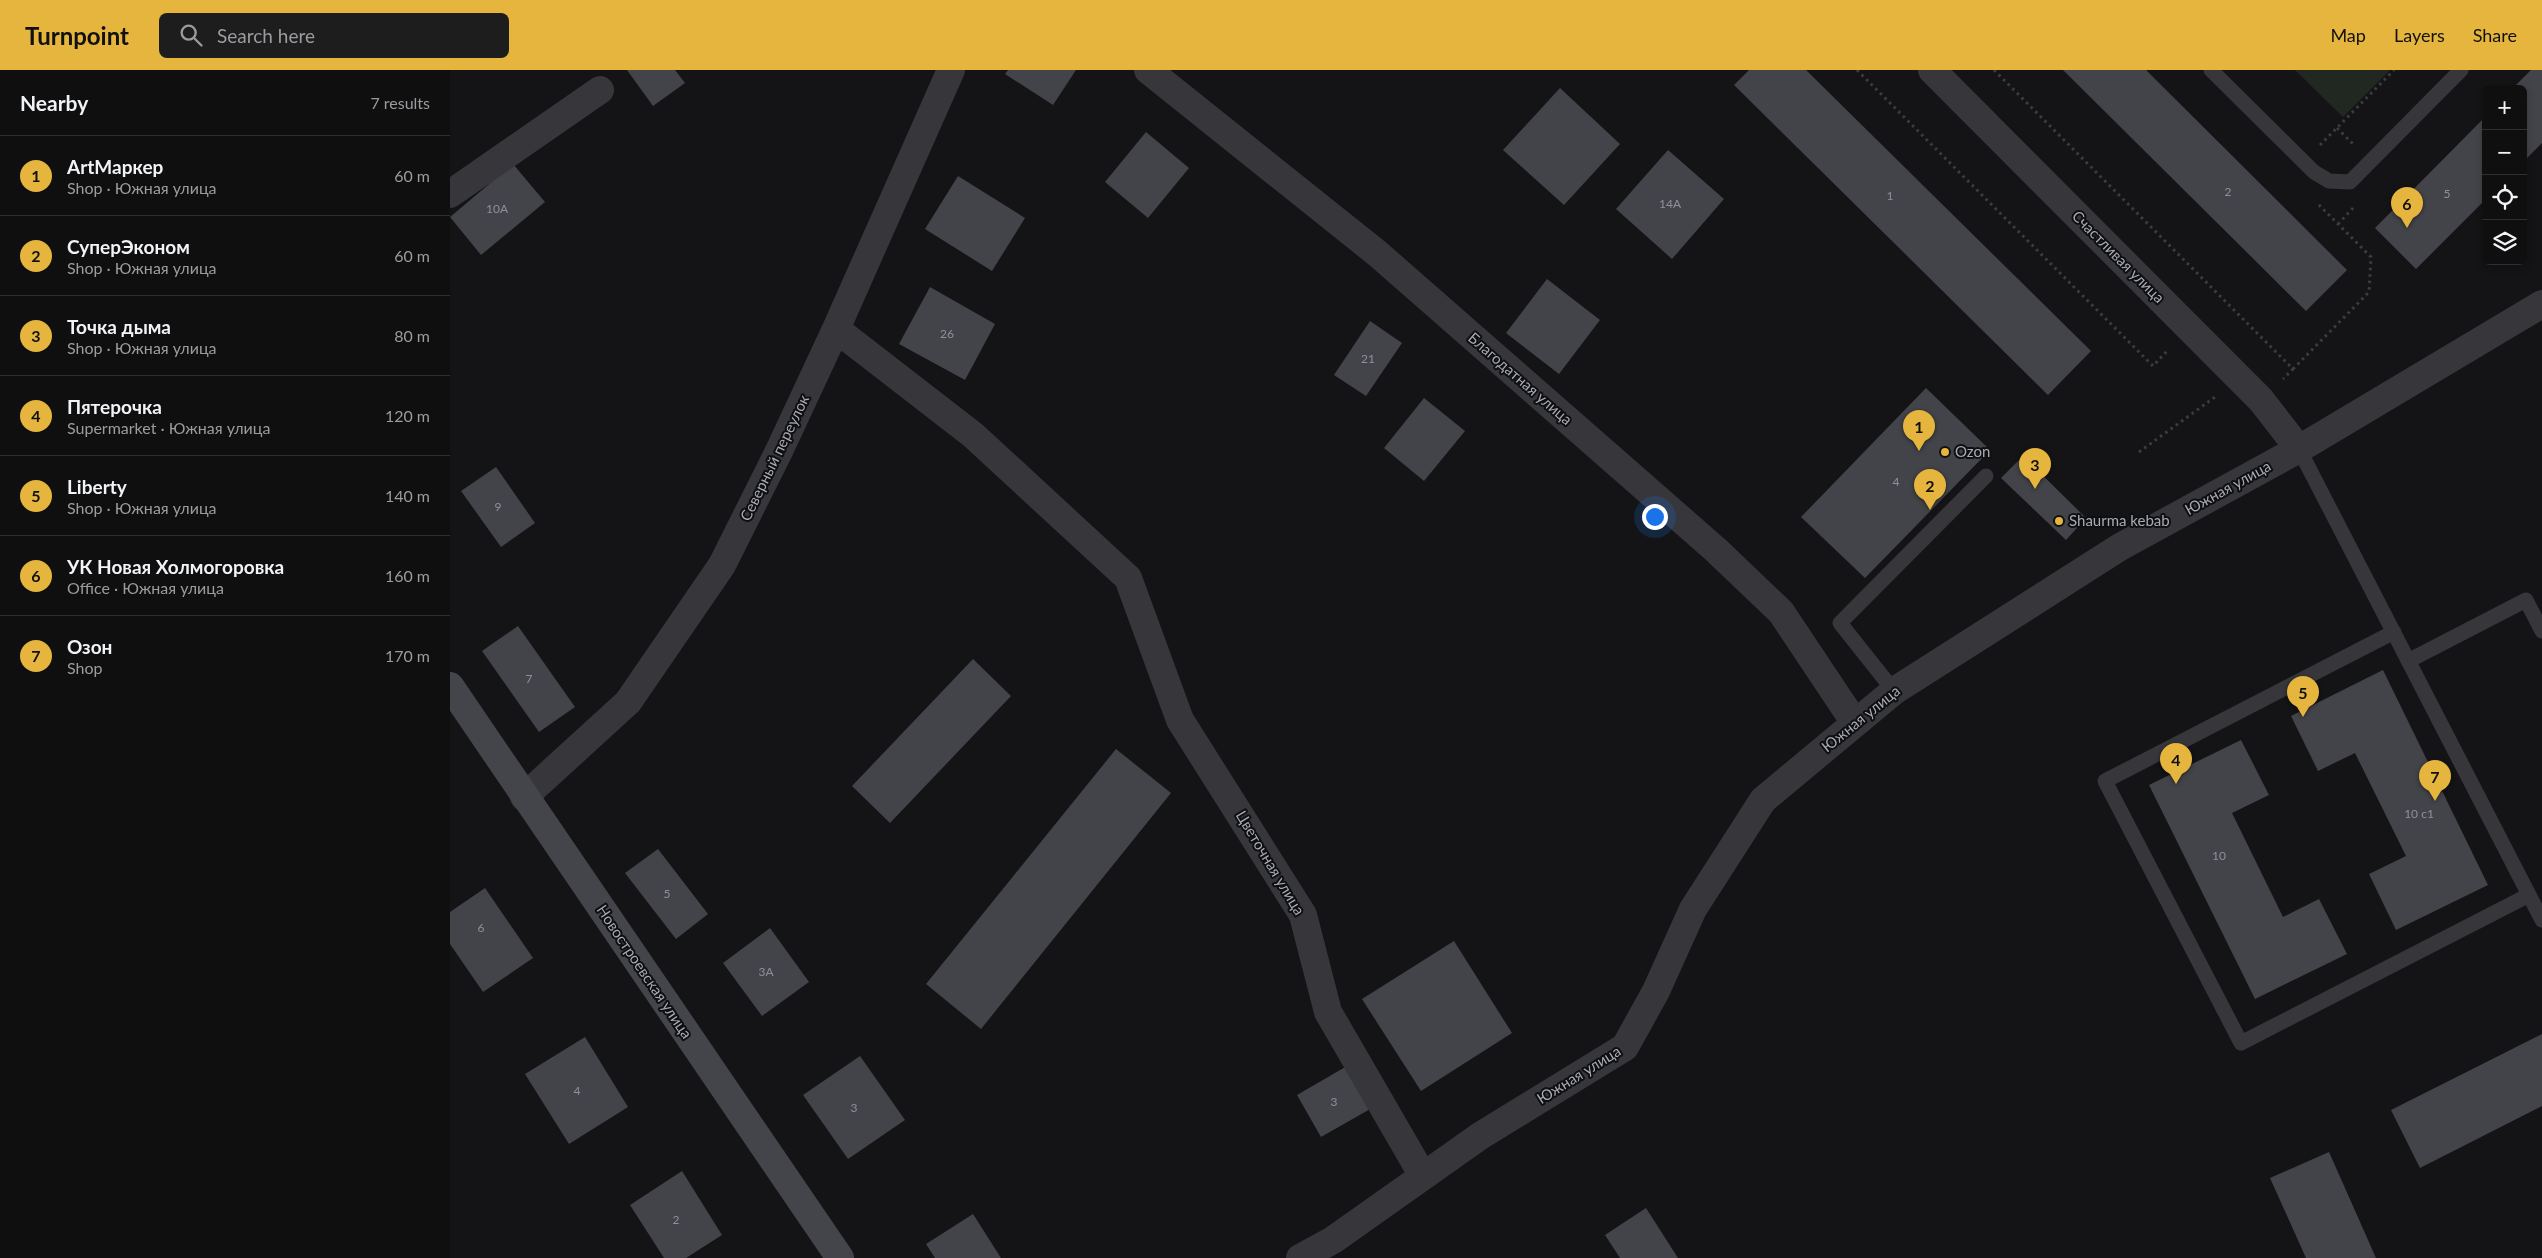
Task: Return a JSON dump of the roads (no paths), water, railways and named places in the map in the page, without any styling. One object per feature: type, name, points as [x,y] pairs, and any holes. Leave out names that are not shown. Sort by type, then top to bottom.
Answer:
[{"type":"main road","name":"Новостроевская улица","points":[[450,686],[524,798],[840,1258]]},
{"type":"street","name":"Северный переулок","points":[[524,798],[628,702],[722,565],[836,329],[951,70]]},
{"type":"street","name":"Благодатная улица","points":[[1148,70],[1378,254],[1716,550],[1781,612],[1855,723]]},
{"type":"street","name":"Счастливая улица","points":[[1932,70],[2261,400],[2299,449]]},
{"type":"street","points":[[450,194],[600,90]]},
{"type":"street","name":"Южная улица","points":[[1300,1258],[1332,1240],[1480,1136],[1625,1047],[1656,991],[1693,909],[1763,800],[1894,691],[2120,547],[2299,449],[2541,306]]},
{"type":"street","name":"Цветочная улица","points":[[836,329],[973,435],[1128,578],[1180,720],[1303,915],[1328,1012],[1423,1176]]},
{"type":"lane","points":[[2211,70],[2304,162],[2329,181],[2350,182],[2461,70]]},
{"type":"lane","points":[[2299,449],[2542,920]]},
{"type":"lane","points":[[1894,691],[1840,623],[1986,476]]},
{"type":"lane","points":[[2408,661],[2526,600],[2542,631]]},
{"type":"lane","points":[[2394,632],[2105,780],[2204,973],[2241,1043],[2529,894]]},
{"type":"place","name":"УК Новая Холмогоровка","points":[[2407,228]]},
{"type":"place","name":"ArtМаркер","points":[[1919,451]]},
{"type":"place","name":"Ozon","points":[[1945,452]]},
{"type":"place","name":"Точка дыма","points":[[2035,489]]},
{"type":"place","name":"СуперЭконом","points":[[1930,510]]},
{"type":"place","name":"Shaurma kebab","points":[[2059,521]]},
{"type":"place","name":"Liberty","points":[[2303,717]]},
{"type":"place","name":"Пятерочка","points":[[2176,784]]},
{"type":"place","name":"Озон","points":[[2435,801]]}]
